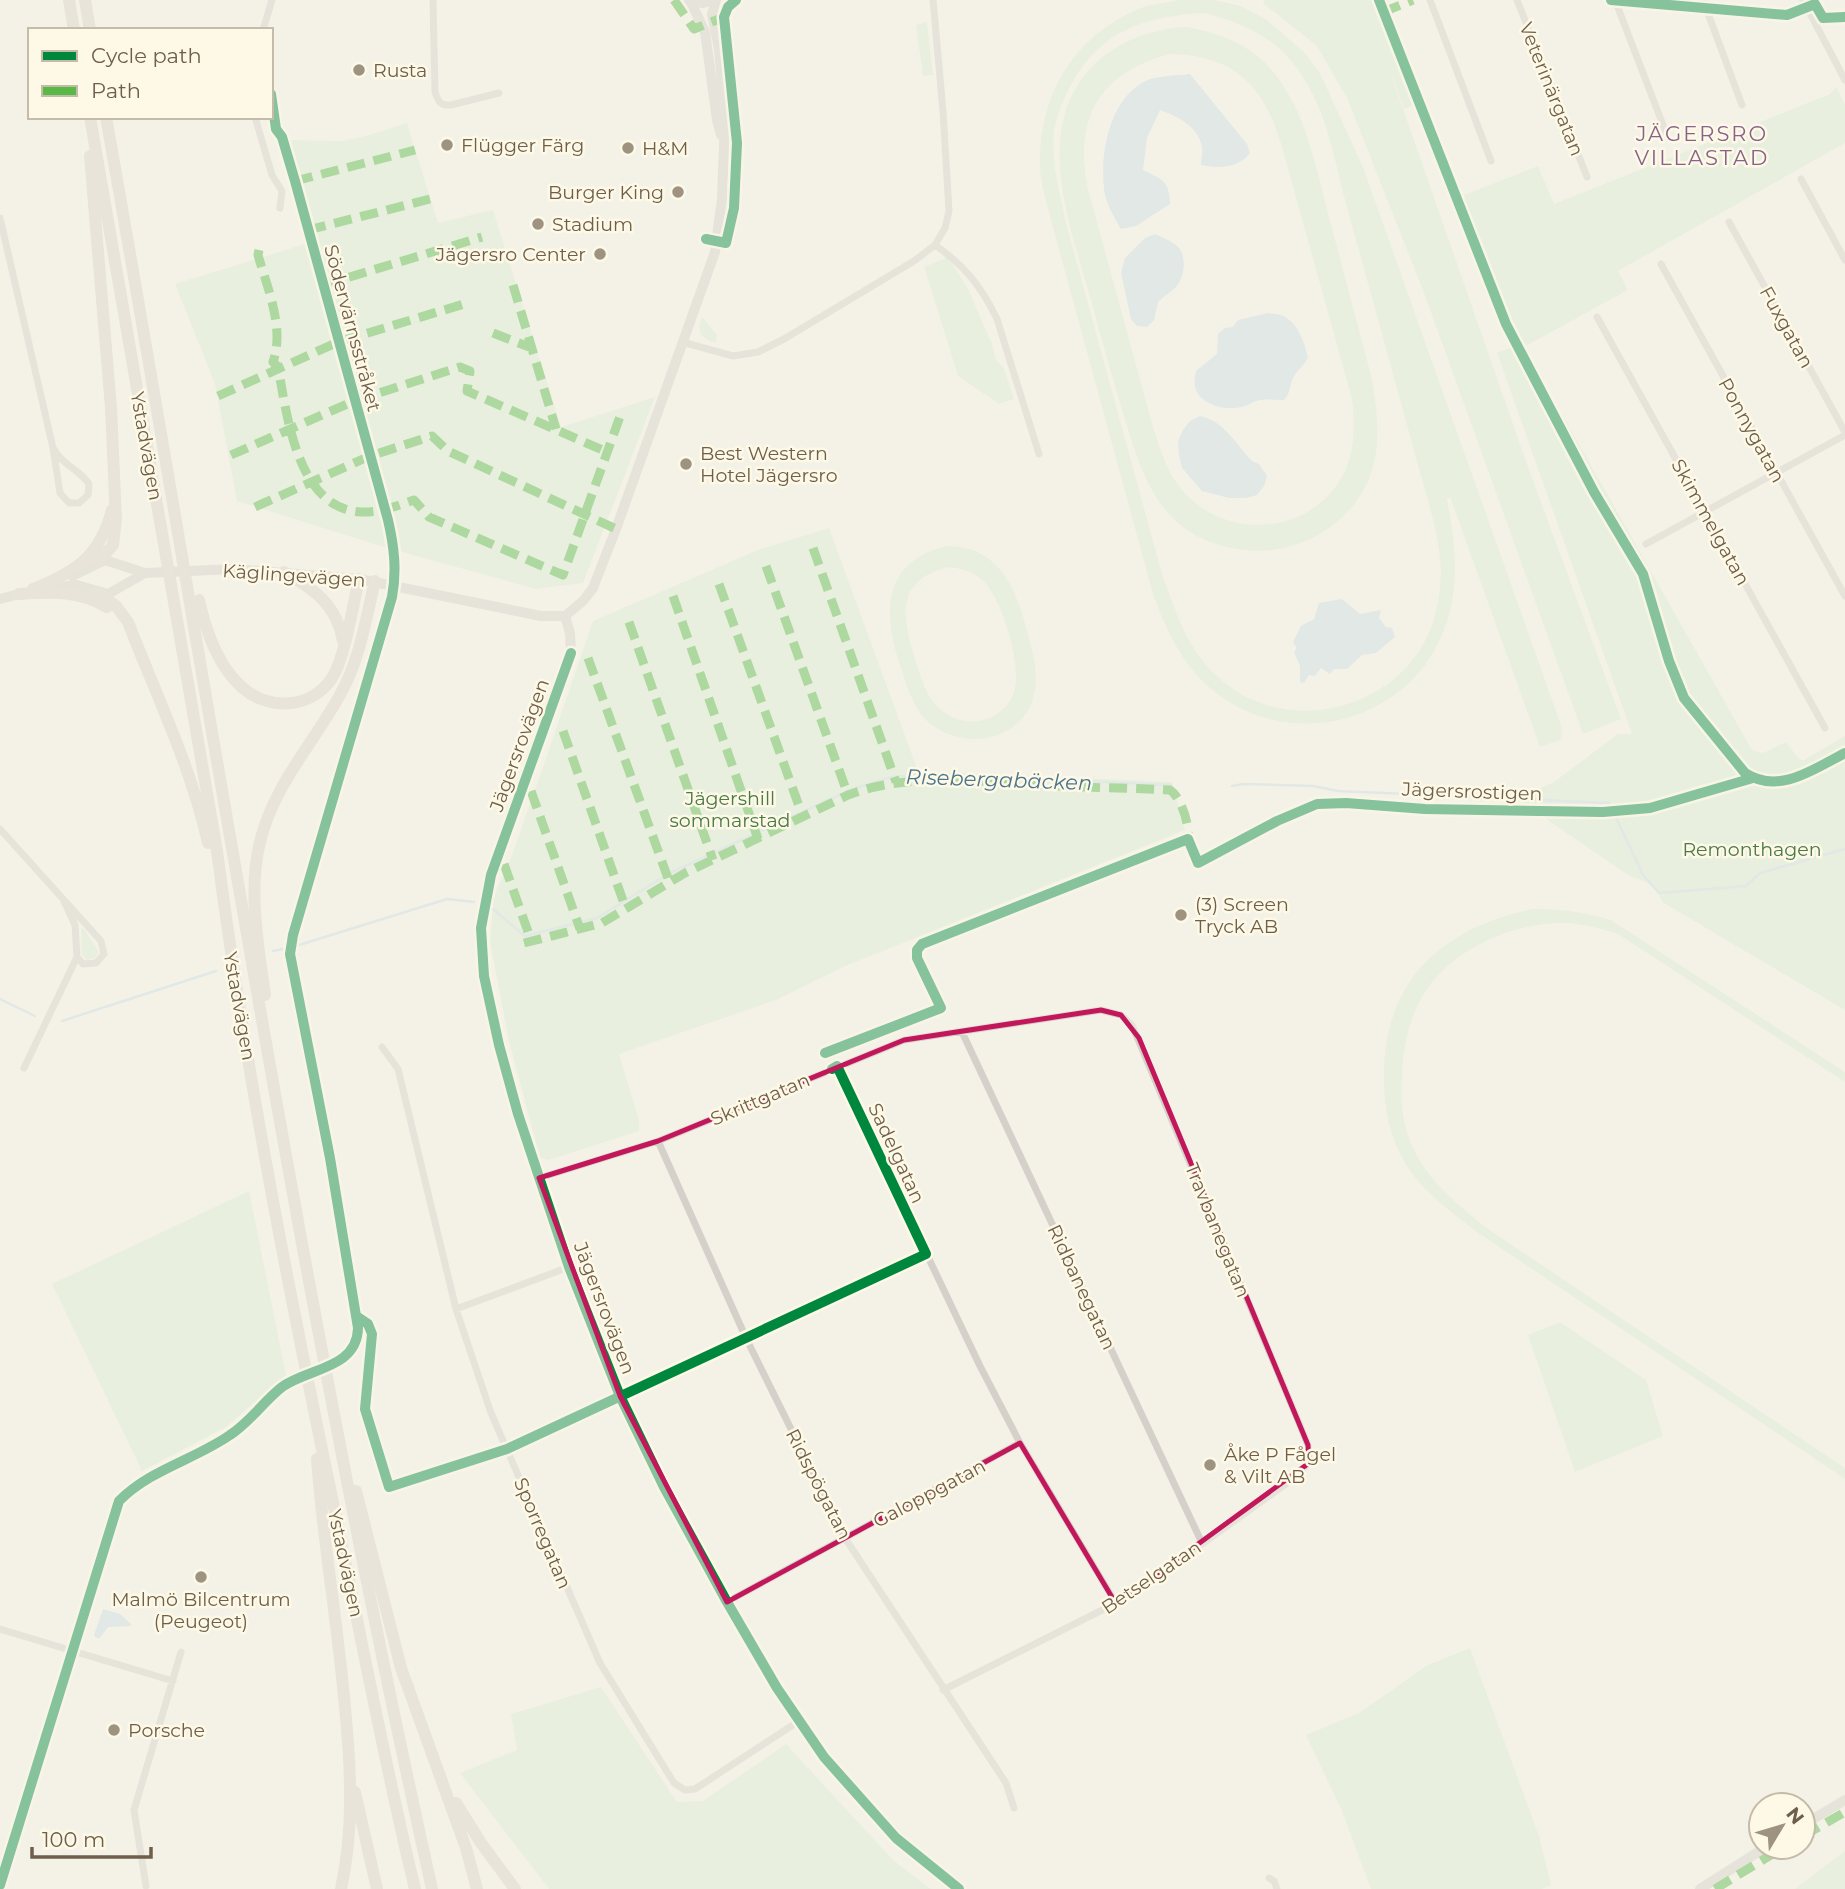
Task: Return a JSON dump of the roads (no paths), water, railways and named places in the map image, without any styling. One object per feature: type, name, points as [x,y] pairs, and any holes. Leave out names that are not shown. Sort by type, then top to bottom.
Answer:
[{"type":"highway","points":[[69,0],[74,28]]},
{"type":"highway","points":[[85,0],[90,28]]},
{"type":"highway","points":[[88,119],[111,408],[116,527],[110,550],[98,562]]},
{"type":"highway","name":"Ystadvägen","points":[[88,119],[217,851],[230,948],[313,1406],[415,1889]]},
{"type":"highway","name":"Ystadvägen","points":[[106,119],[175,504],[242,911],[351,1508],[432,1889]]},
{"type":"highway","points":[[19,594],[61,576],[87,559],[106,532],[115,499]]},
{"type":"highway","points":[[175,504],[183,525],[202,615],[211,641],[220,660],[239,684],[263,700],[294,702],[311,697],[327,685],[333,677],[343,645],[359,579]]},
{"type":"highway","points":[[285,572],[325,600],[337,621],[343,645]]},
{"type":"highway","points":[[277,1103],[279,1081],[264,992],[256,919],[255,888],[259,844],[271,807],[285,779],[342,692],[358,652],[375,581]]},
{"type":"highway","points":[[96,591],[124,616],[181,754],[208,842],[222,924],[230,948]]},
{"type":"highway","points":[[19,594],[60,592],[79,594],[94,600],[122,620],[140,652]]},
{"type":"highway","points":[[313,1406],[342,1666],[351,1774],[377,1889]]},
{"type":"highway","points":[[335,1417],[344,1437],[369,1548],[401,1668],[466,1848],[477,1889]]},
{"type":"highway","points":[[437,1765],[458,1807],[515,1889]]},
{"type":"highway","points":[[341,1889],[346,1858],[351,1774]]},
{"type":"main road","points":[[565,616],[583,601],[593,588],[715,253],[722,199],[724,145],[723,86],[712,14],[715,0],[703,3],[690,0]]},
{"type":"main road","points":[[690,0],[705,32],[717,120],[724,145]]},
{"type":"main road","name":"Käglingevägen","points":[[47,587],[98,562],[108,561],[146,573],[206,570],[285,572],[359,579],[541,616],[565,616]]},
{"type":"main road","points":[[96,591],[89,574],[98,562]]},
{"type":"main road","name":"Käglingevägen","points":[[0,599],[47,587],[77,585],[104,594],[112,593],[146,573]]},
{"type":"main road","name":"Jägersrovägen","points":[[565,616],[570,633],[571,653],[491,874],[484,904],[481,940],[484,975],[499,1045],[539,1178],[569,1267],[637,1434],[727,1602],[824,1757],[877,1818],[959,1889]]},
{"type":"main road","points":[[1817,1817],[1845,1800]]},
{"type":"main road","points":[[1700,1889],[1747,1859]]},
{"type":"street","points":[[264,28],[272,0]]},
{"type":"street","points":[[433,0],[435,92],[439,102],[444,106],[451,105],[499,93]]},
{"type":"street","points":[[682,342],[733,356],[758,352],[784,340],[914,261],[935,245],[945,228],[949,211],[933,0]]},
{"type":"street","points":[[1430,0],[1491,162]]},
{"type":"street","name":"Veterinärgatan","points":[[1517,0],[1587,177]]},
{"type":"street","points":[[1668,138],[1613,0],[1787,15],[1805,3],[1845,80]]},
{"type":"street","points":[[1703,0],[1742,105]]},
{"type":"street","points":[[256,119],[272,175],[282,191],[280,208]]},
{"type":"street","points":[[1801,179],[1845,260]]},
{"type":"street","points":[[0,218],[53,448],[60,494],[69,503],[79,503],[88,495],[89,484],[84,477],[61,461],[53,448]]},
{"type":"street","name":"Fuxgatan","points":[[1729,222],[1845,434]]},
{"type":"street","points":[[935,245],[962,265],[997,319],[1039,454]]},
{"type":"street","name":"Ponnygatan","points":[[1661,264],[1845,596]]},
{"type":"street","name":"Skimmelgatan","points":[[1597,317],[1825,728]]},
{"type":"street","points":[[1646,544],[1845,434]]},
{"type":"street","points":[[0,829],[101,941],[104,950],[99,961],[92,965],[83,964],[76,957]]},
{"type":"street","points":[[24,1068],[76,957],[75,925],[63,899]]},
{"type":"street","name":"Skrittgatan","points":[[539,1178],[658,1141],[904,1040],[1107,1010]]},
{"type":"street","name":"Travbanegatan","points":[[1107,1010],[1127,1020],[1139,1038],[1308,1445],[1309,1463]]},
{"type":"street","name":"Ridbanegatan","points":[[962,1032],[1202,1543]]},
{"type":"street","name":"Sporregatan","points":[[382,1047],[398,1069],[456,1309],[491,1413],[600,1663],[674,1783],[685,1790],[695,1789],[799,1721]]},
{"type":"street","name":"Sadelgatan","points":[[837,1066],[1020,1443],[1116,1604]]},
{"type":"street","name":"Ridspögatan","points":[[658,1141],[746,1338],[845,1538],[1006,1783],[1014,1808]]},
{"type":"street","points":[[456,1309],[569,1267]]},
{"type":"street","name":"Galoppgatan","points":[[727,1602],[1020,1443]]},
{"type":"street","name":"Betselgatan","points":[[943,1690],[1116,1604],[1297,1476],[1309,1463]]},
{"type":"street","points":[[0,1629],[173,1681]]},
{"type":"street","points":[[146,1885],[134,1810],[181,1653]]},
{"type":"street","points":[[1269,1878],[1274,1881],[1277,1889]]},
{"type":"waterway","name":"Risebergabäcken","points":[[493,909],[525,936],[597,918],[668,874],[850,790],[892,777],[928,774],[1171,785]]},
{"type":"waterway","name":"Risebergabäcken","points":[[1232,786],[1313,786],[1338,791],[1609,803],[1643,875],[1659,893],[1746,886],[1760,873],[1845,849]]},
{"type":"waterway","name":"Risebergabäcken","points":[[299,945],[447,899],[474,902]]},
{"type":"waterway","name":"Risebergabäcken","points":[[273,951],[283,949]]},
{"type":"waterway","name":"Risebergabäcken","points":[[62,1021],[216,971]]},
{"type":"waterway","name":"Risebergabäcken","points":[[0,999],[35,1016]]},
{"type":"place","name":"Rusta","points":[[359,70]]},
{"type":"place","name":"Flügger Färg","points":[[447,145]]},
{"type":"place","name":"H&M","points":[[628,148]]},
{"type":"place","name":"Burger King","points":[[678,192]]},
{"type":"place","name":"Stadium","points":[[538,224]]},
{"type":"place","name":"Jägersro Center","points":[[600,254]]},
{"type":"place","name":"Best Western Hotel Jägersro","points":[[686,464]]},
{"type":"place","name":"(3) Screen Tryck AB","points":[[1181,915]]},
{"type":"place","name":"Åke P Fågel & Vilt AB","points":[[1210,1465]]},
{"type":"place","name":"Malmö Bilcentrum (Peugeot)","points":[[201,1577]]},
{"type":"place","name":"Porsche","points":[[114,1730]]},
{"type":"district","name":"JÄGERSRO VILLASTAD","points":[[1702,146]]},
{"type":"park label","name":"Jägershill sommarstad","points":[[730,809]]},
{"type":"park label","name":"Remonthagen","points":[[1752,849]]}]
